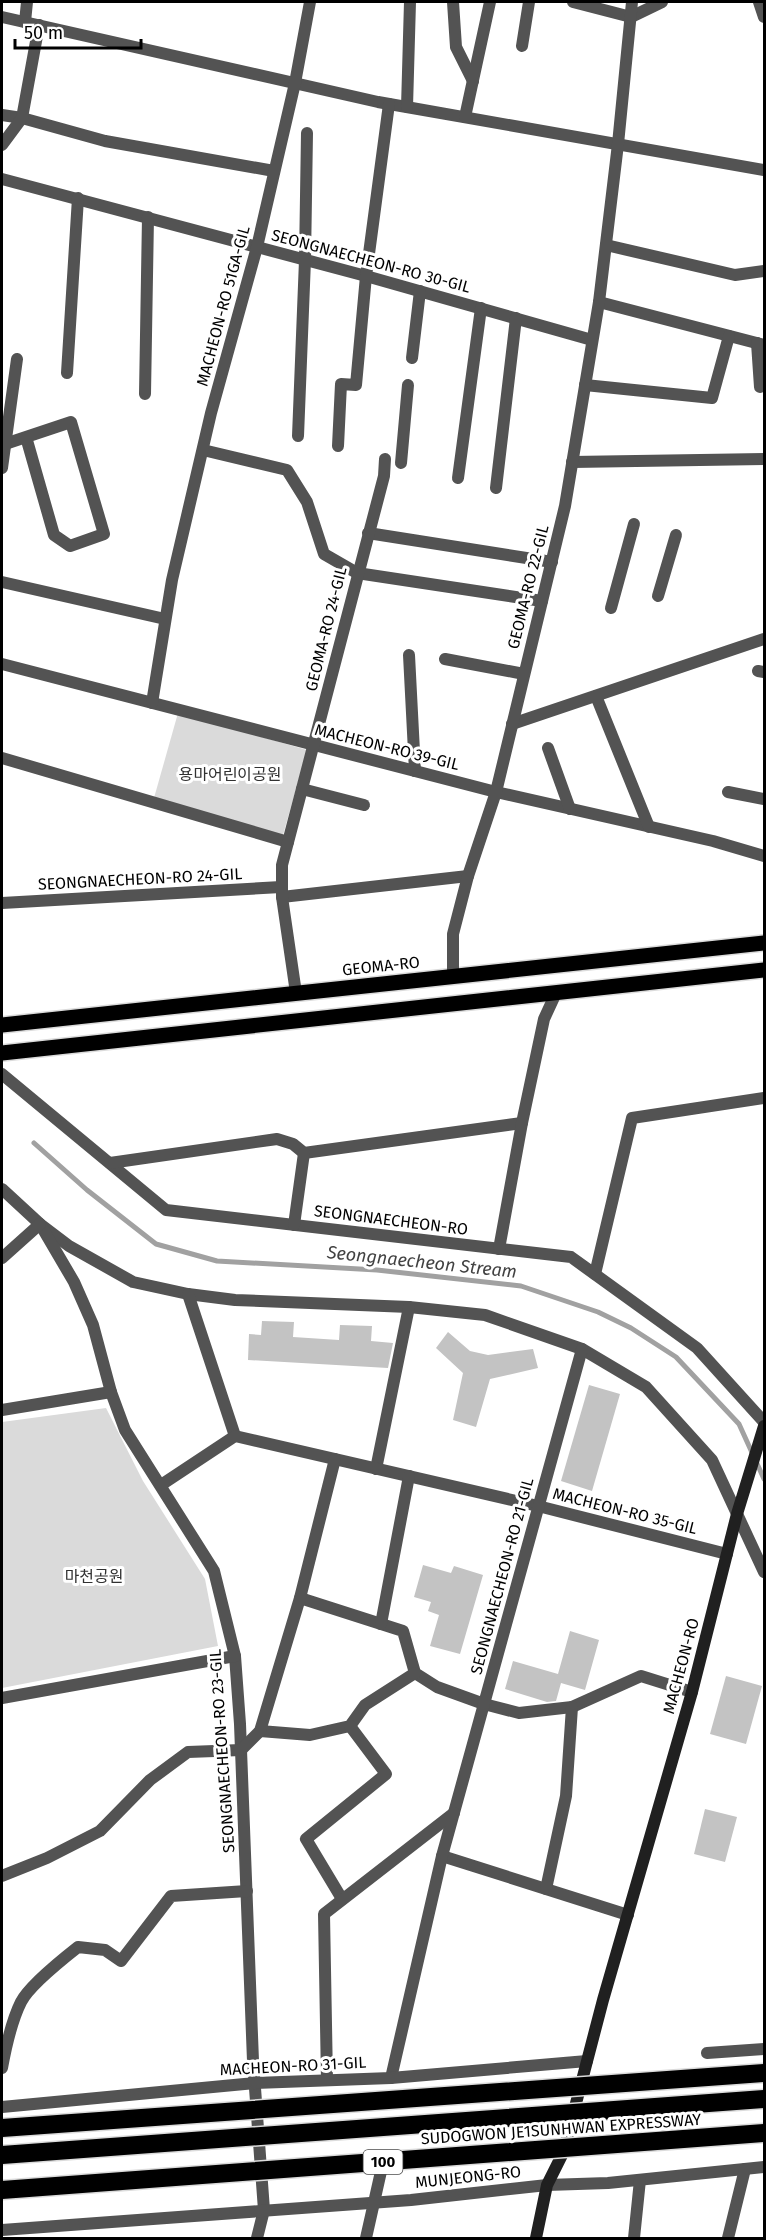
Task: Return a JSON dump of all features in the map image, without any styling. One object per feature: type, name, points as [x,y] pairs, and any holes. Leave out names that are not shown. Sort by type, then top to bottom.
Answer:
[{"type":"highway","points":[[2,2128],[765,2073]]},
{"type":"highway","name":"SUDOGWON JE1SUNHWAN EXPRESSWAY","points":[[2,2155],[765,2099]]},
{"type":"highway","name":"SUDOGWON JE1SUNHWAN EXPRESSWAY","points":[[2,2190],[765,2133]]},
{"type":"main road","name":"GEOMA-RO","points":[[2,1025],[765,943]]},
{"type":"main road","points":[[2,1053],[765,970]]},
{"type":"street","points":[[25,22],[27,2]]},
{"type":"street","name":"MACHEON-RO 51GA-GIL","points":[[152,703],[172,580],[203,450],[257,247],[295,83],[310,2]]},
{"type":"street","points":[[407,107],[410,2]]},
{"type":"street","points":[[453,2],[456,47],[473,81]]},
{"type":"street","points":[[465,117],[490,2]]},
{"type":"street","points":[[522,46],[529,2]]},
{"type":"street","points":[[573,2],[631,17],[662,2]]},
{"type":"street","name":"GEOMA-RO 22-GIL","points":[[453,976],[453,934],[468,876],[496,792],[565,506],[599,302],[632,2]]},
{"type":"street","points":[[759,2],[765,17]]},
{"type":"street","points":[[2,17],[389,104],[765,170]]},
{"type":"street","points":[[2,145],[22,118],[39,25]]},
{"type":"street","points":[[338,446],[341,384],[357,385],[366,276],[389,104]]},
{"type":"street","points":[[2,115],[22,118],[105,141],[274,171]]},
{"type":"street","points":[[297,436],[305,260],[307,133]]},
{"type":"street","name":"SEONGNAECHEON-RO 30-GIL","points":[[2,179],[366,276],[592,340]]},
{"type":"street","points":[[67,373],[78,198]]},
{"type":"street","points":[[145,394],[148,218]]},
{"type":"street","points":[[606,245],[735,274],[765,271]]},
{"type":"street","points":[[412,358],[420,291]]},
{"type":"street","points":[[599,302],[761,344],[760,387]]},
{"type":"street","points":[[458,478],[481,308]]},
{"type":"street","points":[[496,488],[516,318]]},
{"type":"street","points":[[585,385],[712,398],[729,336]]},
{"type":"street","points":[[2,468],[17,359]]},
{"type":"street","points":[[401,463],[408,385]]},
{"type":"street","points":[[5,444],[26,437],[71,422],[104,534],[70,546],[54,535],[26,437]]},
{"type":"street","points":[[203,450],[287,470],[308,502],[324,554],[357,573],[542,601]]},
{"type":"street","name":"GEOMA-RO 24-GIL","points":[[296,993],[282,892],[282,865],[384,476],[385,459]]},
{"type":"street","points":[[572,462],[765,459]]},
{"type":"street","points":[[611,608],[634,524]]},
{"type":"street","points":[[368,533],[552,562]]},
{"type":"street","points":[[658,596],[676,535]]},
{"type":"street","points":[[2,582],[165,619]]},
{"type":"street","points":[[512,724],[765,639]]},
{"type":"street","points":[[409,655],[415,771]]},
{"type":"street","points":[[445,659],[524,674]]},
{"type":"street","name":"MACHEON-RO 39-GIL","points":[[2,664],[496,792],[765,856]]},
{"type":"street","points":[[596,696],[649,827]]},
{"type":"street","points":[[548,748],[570,809]]},
{"type":"street","points":[[2,758],[288,842]]},
{"type":"street","points":[[302,789],[364,805]]},
{"type":"street","points":[[728,792],[765,799]]},
{"type":"street","name":"SEONGNAECHEON-RO 24-GIL","points":[[2,903],[282,892],[468,876]]},
{"type":"street","points":[[499,1249],[544,1019],[556,993]]},
{"type":"street","name":"SEONGNAECHEON-RO","points":[[2,1074],[166,1210],[571,1257],[697,1348],[765,1424]]},
{"type":"street","points":[[595,1274],[632,1118],[765,1098]]},
{"type":"street","points":[[110,1163],[277,1139],[293,1144],[304,1153],[522,1123]]},
{"type":"street","points":[[294,1225],[304,1153]]},
{"type":"street","points":[[2,1189],[40,1224],[69,1246],[133,1282],[188,1294],[235,1300],[409,1307],[486,1315],[582,1348],[646,1387],[712,1460],[765,1572]]},
{"type":"street","points":[[2,1258],[40,1224]]},
{"type":"street","name":"SEONGNAECHEON-RO 23-GIL","points":[[40,1224],[74,1282],[93,1325],[111,1392],[125,1430],[214,1571],[235,1656],[255,2083],[264,2210],[257,2238]]},
{"type":"street","points":[[161,1485],[235,1436],[188,1294]]},
{"type":"street","points":[[376,1468],[409,1307]]},
{"type":"street","name":"SEONGNAECHEON-RO 21-GIL","points":[[391,2078],[442,1856],[582,1348]]},
{"type":"street","points":[[2,1410],[111,1392]]},
{"type":"street","name":"MACHEON-RO","points":[[536,2238],[547,2185],[563,2153],[692,1692],[737,1514],[765,1424]]},
{"type":"street","name":"MACHEON-RO 35-GIL","points":[[235,1436],[538,1506],[727,1554]]},
{"type":"street","points":[[2,1876],[47,1858],[100,1831],[150,1780],[188,1752],[241,1749],[260,1731],[300,1598],[335,1459]]},
{"type":"street","points":[[381,1624],[409,1476]]},
{"type":"street","points":[[300,1598],[403,1631],[415,1673],[438,1687],[484,1704],[519,1713],[572,1707],[641,1676],[692,1692]]},
{"type":"street","points":[[2,1698],[235,1656]]},
{"type":"street","points":[[260,1731],[310,1735],[350,1726],[365,1705],[415,1673]]},
{"type":"street","points":[[546,1889],[566,1796],[572,1707]]},
{"type":"street","points":[[342,1899],[306,1839],[386,1774],[350,1726]]},
{"type":"street","points":[[327,2080],[324,1914],[454,1813]]},
{"type":"street","points":[[442,1856],[628,1915]]},
{"type":"street","points":[[2,2068],[7,2042],[22,2000],[57,1964],[78,1947],[105,1950],[121,1961],[171,1896],[247,1891]]},
{"type":"street","points":[[707,2053],[765,2049]]},
{"type":"street","name":"MACHEON-RO 31-GIL","points":[[2,2107],[255,2083],[391,2078],[587,2061]]},
{"type":"street","points":[[366,2238],[382,2167]]},
{"type":"street","name":"MUNJEONG-RO","points":[[2,2230],[375,2203],[547,2185],[640,2180],[765,2167]]},
{"type":"street","points":[[728,2238],[745,2169]]},
{"type":"street","points":[[634,2238],[640,2180]]},
{"type":"green space","name":"용마어린이공원","points":[[178,713],[307,750],[283,835],[154,798]]},
{"type":"green space","name":"마천공원","points":[[106,1408],[143,1481],[205,1579],[218,1646],[2,1688],[2,1422]]},
{"type":"building","points":[[262,1321],[294,1322],[293,1337],[339,1340],[340,1325],[372,1326],[371,1341],[393,1343],[388,1368],[248,1360],[249,1334],[261,1335]]},
{"type":"building","points":[[448,1332],[470,1351],[488,1355],[533,1349],[538,1368],[490,1379],[476,1427],[453,1420],[463,1373],[436,1348]]},
{"type":"building","points":[[589,1385],[620,1394],[592,1491],[561,1481]]},
{"type":"building","points":[[423,1565],[451,1573],[454,1566],[483,1575],[460,1654],[430,1646],[439,1615],[428,1611],[431,1602],[414,1597]]},
{"type":"building","points":[[570,1631],[599,1640],[585,1690],[561,1683],[556,1701],[547,1702],[505,1689],[513,1661],[558,1674]]},
{"type":"building","points":[[726,1676],[762,1686],[746,1744],[710,1734]]},
{"type":"building","points":[[705,1809],[737,1817],[725,1862],[694,1854]]},
{"type":"waterway","name":"Seongnaecheon Stream","points":[[34,1143],[87,1190],[156,1244],[217,1261],[377,1270],[521,1286],[598,1312],[631,1328],[676,1357],[739,1424],[764,1479]]}]
